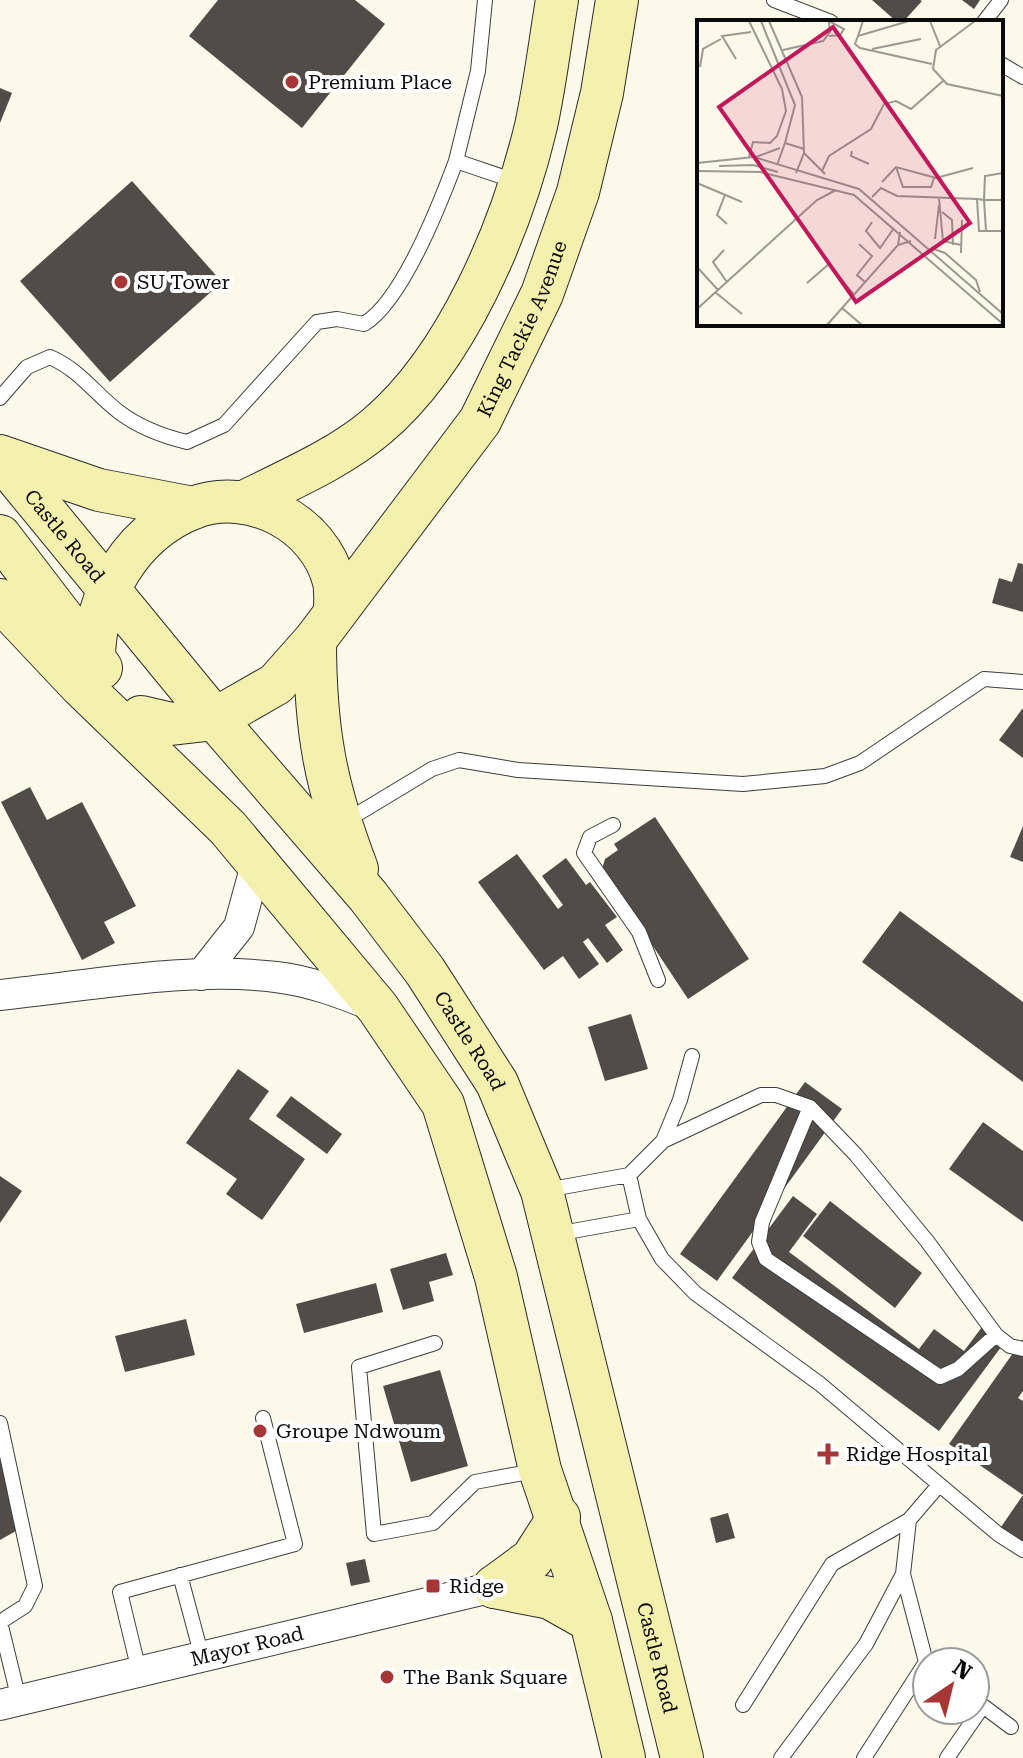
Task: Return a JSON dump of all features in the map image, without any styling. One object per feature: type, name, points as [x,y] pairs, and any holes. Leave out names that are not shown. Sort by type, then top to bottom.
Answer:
[{"type":"main road","points":[[0,457],[99,490],[193,508],[244,502],[317,466],[375,428],[411,393],[465,314],[518,182],[536,126],[557,0]]},
{"type":"main road","name":"King Tackie Avenue","points":[[325,626],[480,421],[542,294],[578,192],[602,93],[617,0]]},
{"type":"main road","name":"Castle Road","points":[[0,457],[215,719],[368,896],[425,971],[497,1083],[542,1191],[683,1755]]},
{"type":"main road","points":[[244,502],[272,510],[303,530],[334,582],[315,708],[320,747],[340,824],[368,896]]},
{"type":"main road","points":[[94,659],[94,636],[109,590],[134,550],[149,535],[193,508]]},
{"type":"main road","points":[[0,536],[228,828],[378,1008],[443,1104],[496,1277],[540,1470],[559,1517],[591,1621],[624,1758]]},
{"type":"main road","points":[[0,600],[81,686],[228,828]]},
{"type":"main road","points":[[141,717],[171,724],[215,719],[276,684],[325,626]]},
{"type":"main road","points":[[494,1587],[532,1559],[559,1517]]},
{"type":"main road","points":[[494,1587],[550,1598],[591,1621]]},
{"type":"street","points":[[201,975],[239,927],[257,861]]},
{"type":"street","points":[[0,995],[201,975],[275,977],[327,988],[378,1008]]},
{"type":"street","name":"Mayor Road","points":[[9,1703],[494,1587]]},
{"type":"lane","points":[[0,398],[27,367],[50,357],[73,368],[118,411],[153,433],[187,442],[224,425],[317,322],[337,319],[364,324],[385,308],[435,214],[456,161],[478,71],[485,0]]},
{"type":"lane","points":[[774,0],[826,20]]},
{"type":"lane","points":[[986,20],[1001,0]]},
{"type":"lane","points":[[1003,65],[1023,77]]},
{"type":"lane","points":[[456,161],[518,182]]},
{"type":"lane","points":[[340,824],[432,769],[459,760],[518,770],[743,784],[825,776],[860,763],[984,679],[1023,682]]},
{"type":"lane","points":[[613,825],[590,837],[584,853],[639,932],[658,980]]},
{"type":"lane","points":[[663,1141],[680,1100],[692,1056]]},
{"type":"lane","points":[[542,1191],[629,1175],[663,1141],[761,1095],[776,1095],[810,1107],[856,1155],[927,1241],[996,1335],[1010,1346],[1023,1349]]},
{"type":"lane","points":[[810,1107],[762,1222],[759,1242],[766,1259],[940,1377],[958,1369],[996,1335]]},
{"type":"lane","points":[[629,1175],[639,1219],[662,1259],[695,1293],[820,1384],[998,1534],[1023,1550]]},
{"type":"lane","points":[[553,1235],[639,1219]]},
{"type":"lane","points":[[435,1343],[359,1367],[374,1534],[433,1523],[475,1482],[540,1470]]},
{"type":"lane","points":[[139,1671],[120,1592],[295,1544],[263,1418]]},
{"type":"lane","points":[[0,1423],[35,1586],[25,1606],[0,1622],[9,1703]]},
{"type":"lane","points":[[743,1705],[832,1564],[909,1520],[939,1485]]},
{"type":"lane","points":[[909,1520],[903,1574],[922,1646]]},
{"type":"lane","points":[[781,1758],[866,1644],[903,1574]]},
{"type":"lane","points":[[180,1575],[202,1657]]},
{"type":"lane","points":[[864,1758],[911,1685]]},
{"type":"lane","points":[[991,1712],[1011,1727]]},
{"type":"lane","points":[[947,1758],[966,1726]]},
{"type":"building","name":"Premium Place","points":[[218,0],[355,0],[385,24],[302,128],[189,36]]},
{"type":"building","points":[[872,0],[922,1],[905,20],[895,20]]},
{"type":"building","points":[[962,0],[980,0],[974,9]]},
{"type":"building","points":[[0,88],[12,93],[0,123]]},
{"type":"building","name":"SU Tower","points":[[132,181],[222,282],[110,382],[20,281]]},
{"type":"building","points":[[1018,563],[1023,564],[1023,612],[992,603],[999,578],[1012,582]]},
{"type":"building","points":[[1023,708],[1023,758],[999,740]]},
{"type":"building","points":[[30,787],[47,820],[82,802],[136,906],[104,922],[115,943],[82,960],[1,802]]},
{"type":"building","points":[[655,817],[749,959],[688,999],[602,869],[605,859],[618,850],[614,844]]},
{"type":"building","points":[[1023,826],[1023,862],[1010,857]]},
{"type":"building","points":[[517,854],[558,909],[563,905],[542,876],[566,858],[586,885],[590,882],[617,917],[605,925],[623,950],[607,963],[588,938],[583,942],[599,964],[579,979],[563,956],[544,970],[478,882]]},
{"type":"building","points":[[900,911],[1023,1002],[1023,1082],[862,962]]},
{"type":"building","points":[[631,1014],[648,1069],[605,1081],[588,1027]]},
{"type":"building","points":[[238,1069],[269,1091],[249,1119],[305,1159],[262,1220],[226,1194],[237,1179],[186,1143]]},
{"type":"building","points":[[805,1082],[842,1109],[717,1281],[680,1254]]},
{"type":"building","points":[[291,1096],[342,1134],[327,1154],[276,1116]]},
{"type":"building","points":[[983,1122],[1023,1151],[1023,1222],[949,1169]]},
{"type":"building","points":[[0,1176],[22,1191],[0,1223]]},
{"type":"building","points":[[793,1196],[817,1214],[789,1252],[919,1349],[934,1329],[964,1351],[985,1323],[1007,1339],[939,1431],[732,1278]]},
{"type":"building","points":[[830,1201],[922,1273],[895,1308],[803,1236]]},
{"type":"building","points":[[446,1253],[453,1275],[429,1282],[434,1301],[403,1310],[390,1269]]},
{"type":"building","points":[[376,1283],[383,1312],[304,1333],[296,1304]]},
{"type":"building","points":[[186,1319],[195,1355],[125,1372],[115,1336]]},
{"type":"building","points":[[1023,1339],[1023,1391],[1018,1398],[1023,1401],[1023,1495],[949,1444]]},
{"type":"building","points":[[440,1370],[468,1466],[411,1482],[383,1386]]},
{"type":"building","points":[[0,1445],[23,1527],[0,1540]]},
{"type":"building","points":[[1023,1495],[1023,1543],[1001,1527]]},
{"type":"building","points":[[728,1513],[735,1538],[716,1543],[710,1518]]},
{"type":"building","points":[[365,1559],[370,1582],[351,1586],[346,1563]]},
{"type":"place","name":"Premium Place","points":[[292,82]]},
{"type":"place","name":"SU Tower","points":[[121,282]]},
{"type":"place","name":"Groupe Ndwoum","points":[[260,1431]]},
{"type":"place","name":"Ridge Hospital","points":[[828,1454]]},
{"type":"place","name":"Ridge","points":[[433,1586]]},
{"type":"place","name":"The Bank Square","points":[[387,1677]]}]
